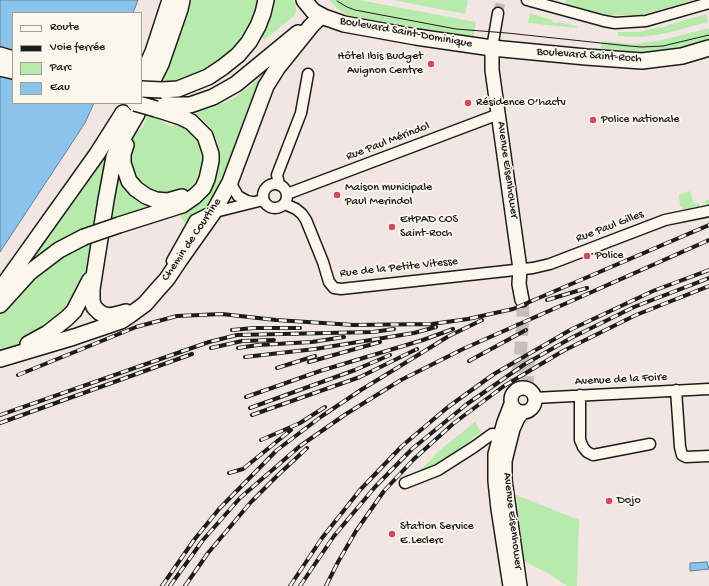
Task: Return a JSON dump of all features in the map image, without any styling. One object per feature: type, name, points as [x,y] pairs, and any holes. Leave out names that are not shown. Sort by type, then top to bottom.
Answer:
[{"type":"main road","points":[[298,0],[308,13],[322,17]]},
{"type":"main road","name":"Boulevard Saint-Dominique","points":[[304,0],[313,12],[322,17],[344,24],[416,37],[492,48]]},
{"type":"main road","points":[[151,93],[178,89],[208,77],[238,55],[249,42],[258,26],[263,13],[265,1]]},
{"type":"main road","points":[[142,103],[151,93],[179,2]]},
{"type":"main road","points":[[151,93],[174,105],[190,104],[207,100],[226,91],[236,84],[287,41],[322,17]]},
{"type":"main road","name":"Chemin de Courtine","points":[[0,358],[105,327],[130,315],[145,304],[167,279],[179,260],[214,213],[230,182],[266,86],[278,67],[307,30],[322,17]]},
{"type":"main road","name":"Boulevard Saint-Roch","points":[[492,48],[642,61],[682,56],[709,48]]},
{"type":"main road","name":"Avenue Eisenhower","points":[[492,48],[493,116],[520,269],[526,282],[526,299]]},
{"type":"main road","points":[[0,55],[12,59]]},
{"type":"main road","points":[[0,68],[12,71]]},
{"type":"main road","points":[[0,305],[30,272],[59,250],[84,237],[182,205],[203,188],[207,179],[211,161],[205,136],[191,122],[181,117],[151,93]]},
{"type":"main road","points":[[134,111],[123,154],[123,163],[129,181],[141,193],[156,200],[168,201],[179,199],[189,194],[207,179]]},
{"type":"main road","points":[[0,290],[97,154],[134,111]]},
{"type":"main road","points":[[134,111],[114,157],[94,272],[92,301],[94,307],[99,312],[104,315],[111,316],[145,304]]},
{"type":"main road","points":[[0,358],[48,333],[67,318],[80,301],[94,272]]},
{"type":"main road","points":[[518,389],[527,389],[533,394],[534,398],[534,403],[528,411],[518,411],[512,404],[512,396],[518,389]]},
{"type":"main road","name":"Avenue Eisenhower","points":[[510,586],[498,509],[495,481],[495,454],[500,435],[512,404]]},
{"type":"main road","name":"Avenue Eisenhower","points":[[520,586],[505,480],[505,461],[513,429],[518,418],[523,412]]},
{"type":"street","points":[[527,0],[562,5],[604,21],[615,23],[636,22],[709,3]]},
{"type":"street","points":[[492,48],[498,13]]},
{"type":"street","points":[[278,184],[277,176],[301,113],[308,74]]},
{"type":"street","name":"Rue Paul Mérindol","points":[[286,199],[493,116]]},
{"type":"street","points":[[214,213],[258,201],[263,191],[272,184],[278,184],[284,188],[286,199],[278,208],[270,208],[264,203],[258,201],[247,201],[238,196],[230,182]]},
{"type":"street","name":"Rue de la Petite Vitesse","points":[[286,199],[302,214],[306,220],[331,286],[334,288],[341,289],[520,269]]},
{"type":"street","name":"Rue Paul Gilles","points":[[520,269],[550,264],[674,217],[709,211]]},
{"type":"street","name":"Avenue de la Foire","points":[[534,398],[709,389]]},
{"type":"street","points":[[676,390],[680,447],[682,455],[686,458],[709,456]]},
{"type":"street","points":[[580,395],[580,440],[582,447],[587,452],[593,455],[650,444]]},
{"type":"street","points":[[405,483],[438,470],[492,434],[500,435]]},
{"type":"green space","points":[[192,0],[258,0],[258,6],[254,20],[238,45],[216,64],[183,82],[162,82],[175,48]]},
{"type":"green space","points":[[273,0],[293,0],[296,6],[296,11],[294,16],[264,40],[261,36]]},
{"type":"green space","points":[[329,0],[359,0],[476,22],[473,40],[360,23],[338,9]]},
{"type":"green space","points":[[392,0],[465,0],[468,1],[465,14]]},
{"type":"green space","points":[[566,0],[694,0],[641,15],[609,15],[565,5]]},
{"type":"green space","points":[[530,13],[552,20],[552,22],[577,26],[577,28],[528,23]]},
{"type":"green space","points":[[706,14],[708,22],[663,34],[639,37],[618,36],[618,32],[640,32],[660,28]]},
{"type":"green space","points":[[709,28],[709,43],[647,56],[600,53],[602,41],[634,44],[658,41]]},
{"type":"green space","points":[[285,49],[254,97],[243,124],[244,127],[232,165],[208,209],[185,223],[179,213],[212,186],[220,161],[219,147],[215,137],[209,126],[194,112],[196,110],[208,109],[232,99],[253,84]]},
{"type":"green space","points":[[147,114],[157,117],[166,125],[172,126],[179,122],[194,134],[200,146],[203,156],[202,167],[196,180],[189,189],[180,194],[170,197],[140,186],[131,175],[129,144],[135,131],[140,130],[143,126]]},
{"type":"green space","points":[[113,141],[96,227],[17,274]]},
{"type":"green space","points":[[115,161],[157,205],[107,223]]},
{"type":"green space","points":[[690,191],[694,204],[699,203],[700,206],[706,204],[705,201],[709,200],[709,206],[683,211],[682,207],[680,206],[679,195]]},
{"type":"green space","points":[[91,241],[89,262],[83,286],[70,310],[38,336],[0,352],[0,310],[40,268]]},
{"type":"green space","points":[[475,422],[481,432],[447,459],[413,478],[441,449]]},
{"type":"green space","points":[[516,495],[579,520],[577,586],[567,586],[551,575],[524,561]]},
{"type":"water","points":[[0,0],[138,0],[133,12],[12,12],[12,104],[94,104],[85,123],[0,252]]},
{"type":"water","points":[[707,562],[709,569],[690,571],[690,563]]},
{"type":"tunnel","points":[[498,13],[501,0]]},
{"type":"tunnel","points":[[514,392],[520,361],[523,313],[522,300]]},
{"type":"tunnel","points":[[527,389],[529,351]]},
{"type":"tram line","points":[[337,1],[355,10],[456,29],[629,46],[663,46],[709,35]]},
{"type":"railway","points":[[18,375],[136,327],[177,316],[222,314],[276,320],[354,325],[432,324],[468,319],[513,309],[709,225]]},
{"type":"railway","points":[[170,586],[203,540],[240,498],[300,446],[346,414],[401,380],[463,349],[709,240]]},
{"type":"railway","points":[[290,586],[322,538],[360,490],[402,446],[448,407],[494,374],[572,329],[653,291],[709,270]]},
{"type":"railway","points":[[300,586],[334,536],[375,487],[412,449],[467,404],[525,364],[573,337],[634,307],[709,278]]},
{"type":"railway","points":[[326,586],[356,531],[384,491],[414,459],[454,423],[504,386],[563,351],[636,315],[709,286]]},
{"type":"railway","points":[[547,300],[587,288]]},
{"type":"railway","points":[[162,586],[194,540],[219,509],[277,450],[322,416],[361,390],[449,336],[482,320]]},
{"type":"railway","points":[[245,357],[315,349],[414,333],[436,327]]},
{"type":"railway","points":[[232,330],[254,328],[300,328]]},
{"type":"railway","points":[[0,415],[209,342],[237,335],[373,332],[394,329]]},
{"type":"railway","points":[[246,397],[320,371],[423,340],[453,329]]},
{"type":"railway","points":[[469,361],[526,330]]},
{"type":"railway","points":[[238,348],[258,345],[312,342],[344,337]]},
{"type":"railway","points":[[211,348],[242,341],[274,340]]},
{"type":"railway","points":[[309,362],[380,342]]},
{"type":"railway","points":[[252,415],[360,377],[417,349]]},
{"type":"railway","points":[[0,423],[192,354]]},
{"type":"railway","points":[[250,408],[355,370],[390,355]]},
{"type":"railway","points":[[277,368],[315,356]]},
{"type":"railway","points":[[261,440],[300,423],[325,407]]},
{"type":"railway","points":[[229,473],[243,469],[291,430]]},
{"type":"railway","points":[[185,586],[208,553],[251,502],[307,448]]},
{"type":"place","name":"Hôtel Ibis Budget Avignon Centre","points":[[431,64]]},
{"type":"place","name":"Résidence O’hactv","points":[[468,103]]},
{"type":"place","name":"Police nationale","points":[[593,120]]},
{"type":"place","name":"Maison municipale Paul Merindol","points":[[337,195]]},
{"type":"place","name":"EHPAD COS Saint-Roch","points":[[392,227]]},
{"type":"place","name":"Police","points":[[587,256]]},
{"type":"place","name":"Dojo","points":[[609,501]]},
{"type":"place","name":"Station Service E.Leclerc","points":[[392,534]]}]
